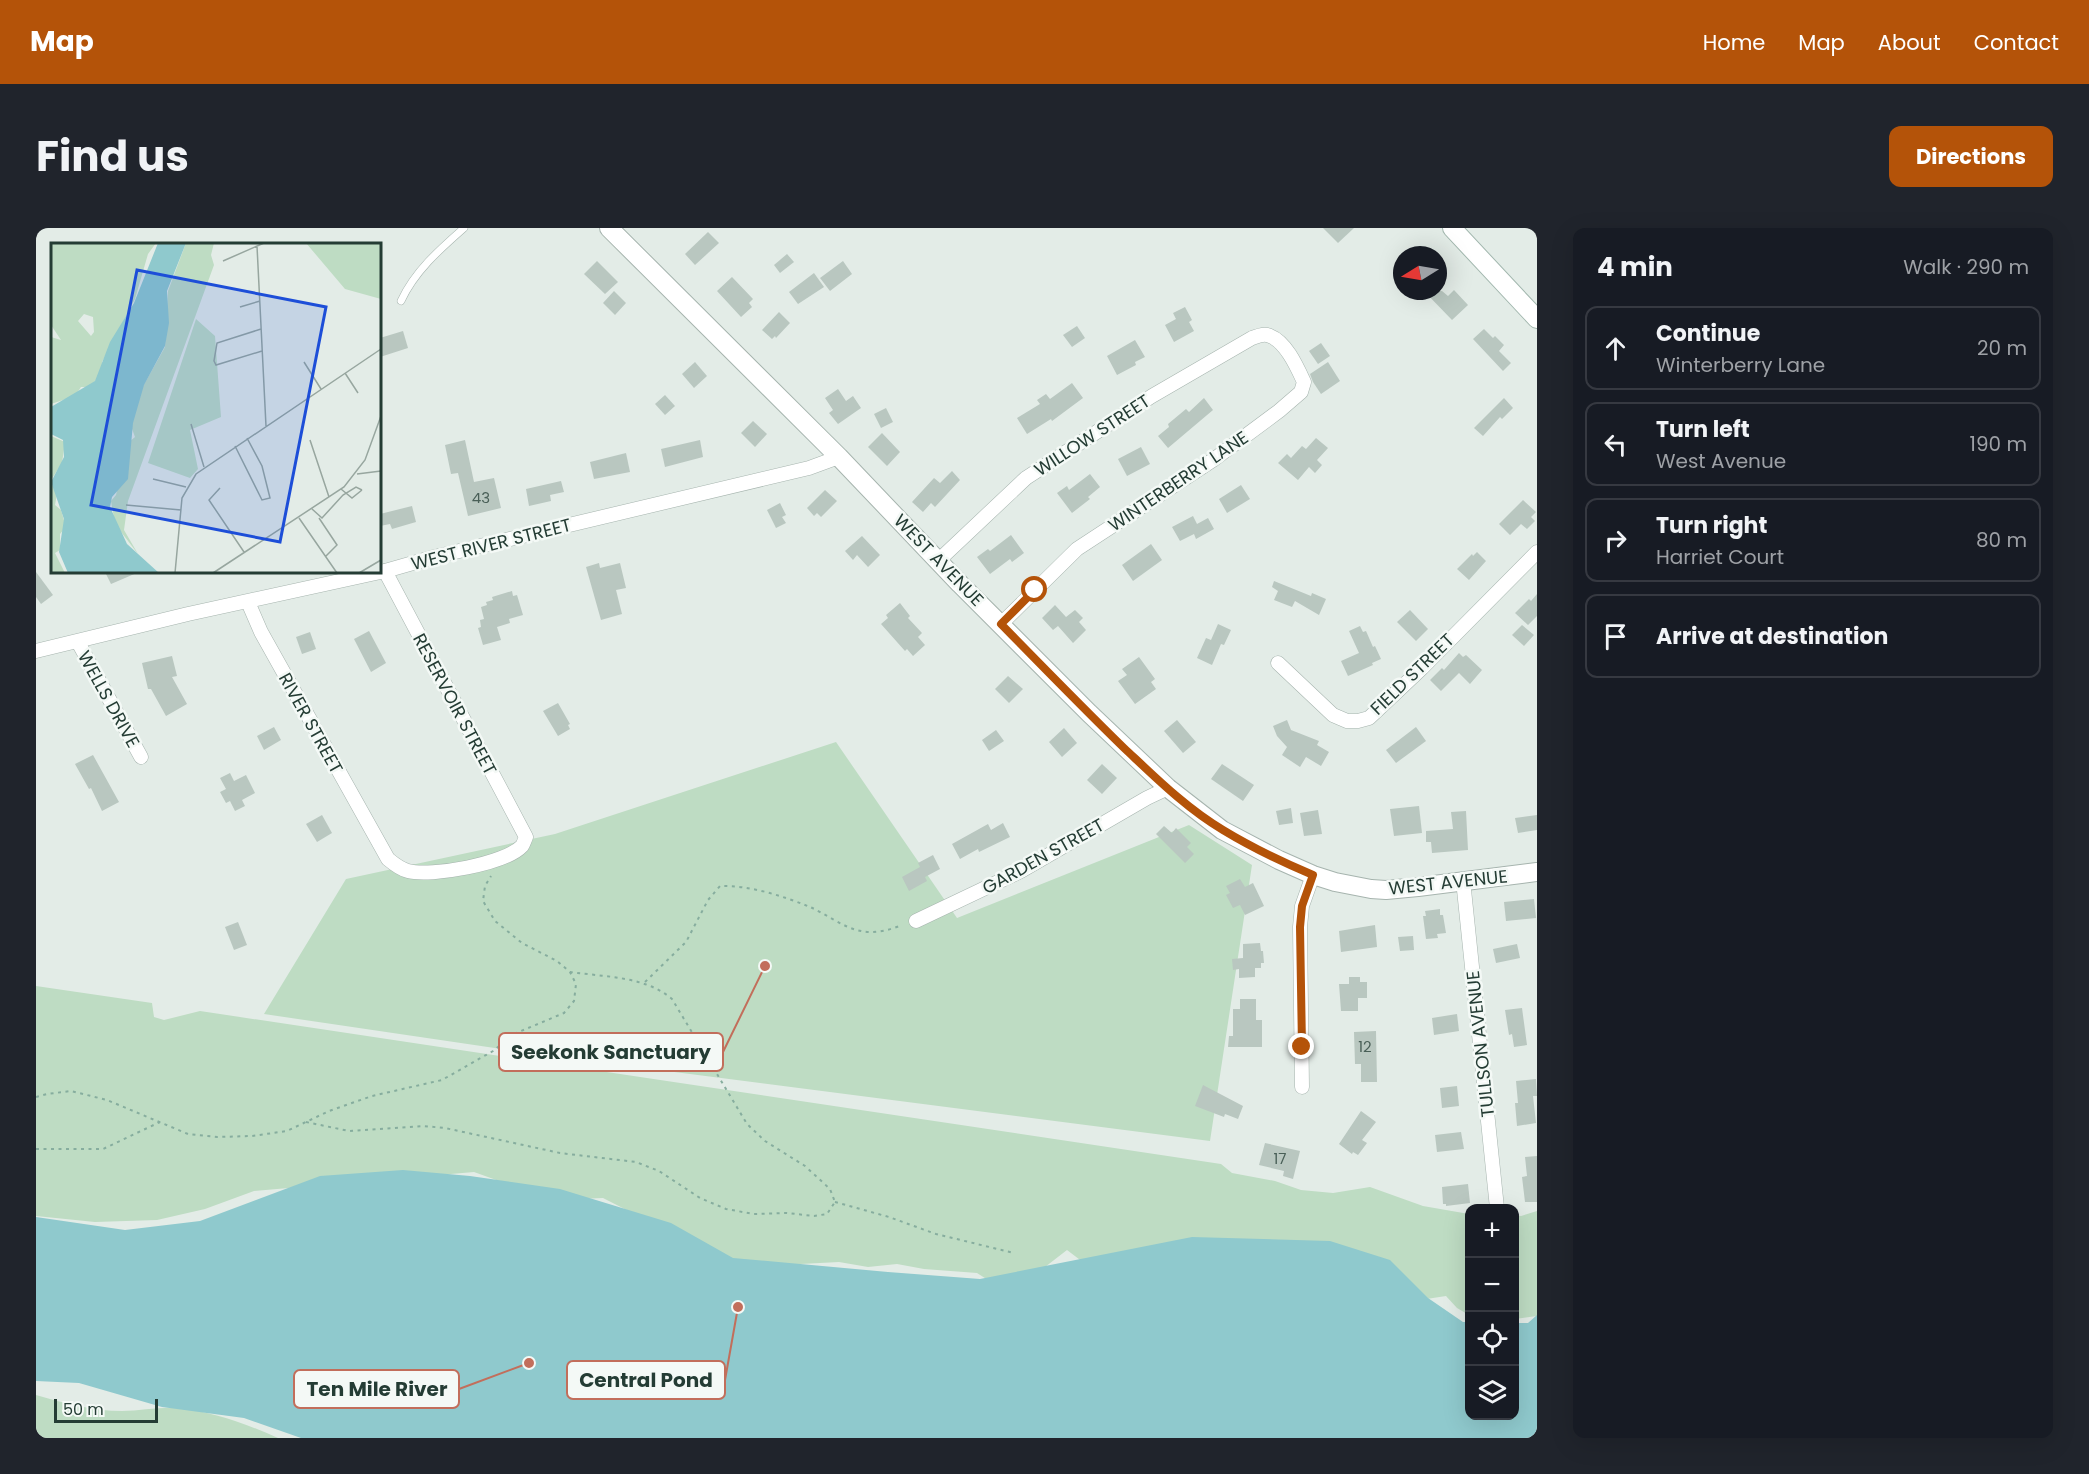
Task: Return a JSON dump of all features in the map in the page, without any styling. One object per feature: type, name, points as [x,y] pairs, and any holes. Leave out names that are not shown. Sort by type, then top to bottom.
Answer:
[{"type":"street","name":"WEST AVENUE","points":[[609,228],[839,457],[938,561],[1089,713],[1168,788],[1222,830],[1278,860],[1313,875],[1335,882],[1386,890],[1537,872]]},
{"type":"street","points":[[1452,228],[1537,319]]},
{"type":"street","name":"WILLOW STREET","points":[[938,561],[1026,478],[1152,396],[1238,345],[1263,334]]},
{"type":"street","name":"WINTERBERRY LANE","points":[[1001,624],[1077,549],[1213,460],[1301,392],[1304,382],[1289,355],[1280,342],[1263,334]]},
{"type":"street","name":"WEST RIVER STREET","points":[[381,572],[454,552],[808,468],[839,457]]},
{"type":"street","name":"FIELD STREET","points":[[1278,663],[1333,715],[1347,721],[1368,718],[1422,668],[1537,552]]},
{"type":"street","name":"RESERVOIR STREET","points":[[385,571],[526,837],[522,846],[503,858]]},
{"type":"street","name":"WEST RIVER STREET","points":[[36,651],[188,614],[375,573]]},
{"type":"street","name":"RIVER STREET","points":[[248,602],[261,632],[388,859],[410,872],[471,867],[503,858]]},
{"type":"street","name":"WELLS DRIVE","points":[[78,642],[141,757]]},
{"type":"street","name":"GARDEN STREET","points":[[916,921],[1021,871],[1168,788]]},
{"type":"street","points":[[1302,1088],[1300,927],[1302,906],[1313,875]]},
{"type":"street","name":"TULLSON AVENUE","points":[[1463,880],[1496,1204]]},
{"type":"lane","points":[[401,302],[408,285],[423,265],[464,228]]},
{"type":"path","points":[[36,1097],[71,1091],[107,1100],[189,1134],[217,1137],[252,1136],[287,1131],[329,1111],[372,1096],[442,1080],[493,1051],[514,1034],[564,1012],[574,1001],[576,984],[570,972],[557,961],[522,943],[495,921],[483,901],[485,886],[503,858]]},
{"type":"path","points":[[645,983],[686,942],[708,900],[720,886],[735,885],[783,898],[810,907],[858,931],[872,932],[916,921]]},
{"type":"path","points":[[570,972],[645,983],[662,990],[672,999],[747,1124],[765,1141],[805,1166],[830,1189],[835,1202]]},
{"type":"path","points":[[36,1149],[103,1149],[160,1122]]},
{"type":"path","points":[[306,1122],[349,1131],[423,1126],[445,1128],[560,1154],[636,1162],[659,1171],[700,1198],[726,1209],[754,1214],[787,1213],[814,1216],[827,1214],[835,1202]]},
{"type":"path","points":[[835,1202],[889,1217],[936,1234],[1014,1253]]},
{"type":"green space","points":[[836,742],[957,918],[1189,825],[1252,865],[1210,1141],[542,1055],[264,1014],[346,879],[555,834]]},
{"type":"green space","points":[[36,986],[152,1003],[154,1017],[164,1020],[200,1011],[1221,1164],[1232,1173],[1275,1181],[1301,1190],[1333,1193],[1370,1187],[1423,1206],[1465,1213],[1465,1313],[1446,1296],[1420,1300],[1092,1269],[1067,1250],[1045,1267],[1002,1289],[977,1273],[924,1269],[897,1264],[868,1267],[839,1262],[781,1265],[725,1260],[603,1198],[578,1199],[499,1181],[474,1172],[254,1191],[205,1209],[157,1220],[95,1222],[36,1216]]},
{"type":"green space","points":[[1537,1211],[1537,1316],[1519,1318],[1519,1216]]},
{"type":"green space","points":[[36,1395],[100,1410],[177,1408],[203,1412],[229,1419],[278,1438],[36,1438]]},
{"type":"water","points":[[403,1170],[470,1176],[560,1189],[671,1223],[733,1258],[980,1279],[1192,1237],[1330,1241],[1390,1260],[1428,1298],[1465,1322],[1465,1420],[1519,1420],[1519,1323],[1528,1323],[1537,1315],[1537,1438],[301,1438],[244,1418],[162,1407],[79,1383],[36,1381],[36,1217],[125,1230],[200,1221],[320,1176]]},
{"type":"building","points":[[1323,228],[1354,228],[1338,243]]},
{"type":"building","points":[[708,232],[719,243],[695,265],[685,254]]},
{"type":"building","points":[[787,254],[794,262],[780,273],[774,265]]},
{"type":"building","points":[[597,261],[618,282],[605,294],[584,274]]},
{"type":"building","points":[[843,261],[852,274],[830,291],[820,278]]},
{"type":"building","points":[[814,273],[824,287],[798,304],[789,292]]},
{"type":"building","points":[[732,277],[753,299],[749,303],[752,307],[741,317],[717,291]]},
{"type":"building","points":[[1454,290],[1468,305],[1452,320],[1433,300],[1447,300]]},
{"type":"building","points":[[614,291],[626,303],[615,315],[603,303]]},
{"type":"building","points":[[1185,307],[1192,320],[1189,322],[1194,331],[1174,342],[1165,325],[1176,319],[1173,313]]},
{"type":"building","points":[[779,312],[790,323],[776,338],[775,336],[772,339],[762,330]]},
{"type":"building","points":[[1077,326],[1085,338],[1072,347],[1063,335]]},
{"type":"building","points":[[1484,329],[1504,345],[1499,351],[1511,363],[1503,371],[1473,339]]},
{"type":"building","points":[[403,331],[408,348],[381,357],[381,338]]},
{"type":"building","points":[[1135,340],[1145,357],[1135,362],[1136,365],[1117,375],[1107,356]]},
{"type":"building","points":[[1321,343],[1330,356],[1318,364],[1309,351]]},
{"type":"building","points":[[695,362],[707,376],[694,388],[682,374]]},
{"type":"building","points":[[1328,362],[1340,381],[1321,394],[1310,374]]},
{"type":"building","points":[[1072,383],[1083,398],[1052,421],[1051,419],[1027,434],[1017,418],[1040,404],[1037,400],[1046,394],[1050,399]]},
{"type":"building","points":[[838,389],[846,401],[853,396],[861,408],[838,424],[829,413],[833,410],[825,398]]},
{"type":"building","points":[[665,395],[675,406],[665,415],[655,404]]},
{"type":"building","points":[[1204,398],[1213,410],[1168,448],[1158,436],[1186,409],[1189,412]]},
{"type":"building","points":[[1504,398],[1513,408],[1502,419],[1500,417],[1483,436],[1474,428]]},
{"type":"building","points":[[886,408],[893,422],[881,428],[874,414]]},
{"type":"building","points":[[753,421],[767,434],[755,447],[741,433]]},
{"type":"building","points":[[882,433],[900,452],[887,466],[868,447]]},
{"type":"building","points":[[1316,438],[1328,448],[1317,460],[1322,465],[1315,473],[1309,467],[1298,480],[1278,463],[1287,454],[1291,458],[1302,446],[1306,449]]},
{"type":"building","points":[[465,440],[474,482],[494,478],[501,508],[468,516],[458,473],[451,474],[445,445]]},
{"type":"building","points":[[700,440],[703,457],[665,467],[661,449]]},
{"type":"building","points":[[1141,447],[1150,464],[1127,476],[1118,459]]},
{"type":"building","points":[[626,453],[630,472],[594,479],[590,462]]},
{"type":"building","points":[[952,471],[960,480],[935,507],[931,503],[923,512],[912,502],[934,478],[940,483]]},
{"type":"building","points":[[1090,474],[1100,487],[1088,497],[1090,499],[1072,513],[1057,493],[1067,486],[1069,490]]},
{"type":"building","points":[[561,481],[564,492],[550,495],[551,501],[529,506],[526,489]]},
{"type":"building","points":[[1241,485],[1250,499],[1227,513],[1219,499]]},
{"type":"building","points":[[825,490],[837,501],[821,517],[817,513],[814,516],[807,508]]},
{"type":"building","points":[[1523,500],[1536,512],[1531,517],[1535,521],[1527,529],[1521,524],[1510,535],[1499,524]]},
{"type":"building","points":[[780,503],[786,515],[782,517],[786,523],[776,528],[767,510]]},
{"type":"building","points":[[412,506],[416,522],[392,529],[390,524],[381,526],[381,514]]},
{"type":"building","points":[[1193,516],[1197,524],[1208,518],[1214,529],[1196,539],[1194,534],[1180,541],[1172,527]]},
{"type":"building","points":[[1011,535],[1024,553],[1012,562],[1010,559],[990,574],[977,557],[988,549],[990,551]]},
{"type":"building","points":[[862,536],[880,555],[868,567],[857,555],[853,560],[845,551]]},
{"type":"building","points":[[1151,544],[1162,560],[1133,581],[1122,565]]},
{"type":"building","points":[[1477,552],[1486,561],[1469,580],[1457,569]]},
{"type":"building","points":[[599,563],[600,568],[620,563],[626,588],[616,590],[622,614],[601,620],[586,567]]},
{"type":"building","points":[[36,572],[53,595],[41,604],[36,597]]},
{"type":"building","points":[[106,573],[137,573],[111,584]]},
{"type":"building","points":[[1274,581],[1311,596],[1312,593],[1326,599],[1319,615],[1295,601],[1292,607],[1274,600],[1278,591],[1272,587]]},
{"type":"building","points":[[512,591],[513,596],[517,595],[523,615],[509,619],[510,623],[497,627],[501,640],[483,645],[478,628],[481,627],[480,620],[484,619],[481,607],[493,600],[492,597]]},
{"type":"building","points":[[1537,594],[1537,616],[1528,625],[1515,613]]},
{"type":"building","points":[[900,603],[910,616],[908,618],[922,633],[918,637],[925,645],[913,656],[907,649],[905,651],[881,624],[888,618],[886,615]]},
{"type":"building","points":[[1055,605],[1066,617],[1075,610],[1083,618],[1079,622],[1086,630],[1073,643],[1058,626],[1053,630],[1042,618]]},
{"type":"building","points":[[1410,610],[1428,629],[1416,641],[1397,622]]},
{"type":"building","points":[[1218,624],[1231,630],[1224,645],[1221,644],[1212,665],[1197,658],[1206,638],[1211,640]]},
{"type":"building","points":[[1522,625],[1534,635],[1524,646],[1512,635]]},
{"type":"building","points":[[1360,626],[1363,632],[1366,631],[1381,659],[1348,676],[1341,661],[1359,653],[1349,631]]},
{"type":"building","points":[[369,631],[386,663],[371,672],[354,639]]},
{"type":"building","points":[[310,632],[316,649],[302,654],[296,637]]},
{"type":"building","points":[[1459,653],[1463,657],[1466,655],[1482,670],[1470,684],[1459,673],[1441,691],[1430,680],[1442,668],[1444,670]]},
{"type":"building","points":[[172,656],[177,676],[172,677],[187,704],[166,716],[151,689],[148,689],[142,663]]},
{"type":"building","points":[[1139,657],[1155,679],[1151,682],[1156,689],[1135,704],[1118,681],[1127,675],[1122,669]]},
{"type":"building","points":[[1008,676],[1023,689],[1009,703],[995,689]]},
{"type":"building","points":[[558,703],[570,724],[568,725],[570,729],[558,736],[543,711]]},
{"type":"building","points":[[1177,720],[1196,742],[1183,753],[1164,731]]},
{"type":"building","points":[[1287,720],[1291,730],[1319,741],[1317,745],[1329,752],[1321,766],[1306,757],[1300,767],[1282,755],[1287,747],[1277,736],[1273,726]]},
{"type":"building","points":[[274,727],[281,740],[264,750],[257,736]]},
{"type":"building","points":[[1416,727],[1426,741],[1396,763],[1386,750]]},
{"type":"building","points":[[1064,728],[1077,743],[1062,757],[1049,742]]},
{"type":"building","points":[[996,730],[1004,741],[989,751],[982,740]]},
{"type":"building","points":[[93,755],[119,802],[102,811],[91,788],[89,789],[75,764]]},
{"type":"building","points":[[1102,764],[1117,778],[1102,794],[1087,780]]},
{"type":"building","points":[[1222,764],[1254,785],[1243,801],[1211,779]]},
{"type":"building","points":[[230,773],[234,781],[246,775],[255,793],[242,800],[245,806],[235,811],[230,801],[226,803],[220,792],[226,789],[220,778]]},
{"type":"building","points":[[1419,806],[1422,833],[1394,836],[1390,809]]},
{"type":"building","points":[[1291,808],[1293,823],[1279,825],[1276,811]]},
{"type":"building","points":[[1318,810],[1322,834],[1304,836],[1300,813]]},
{"type":"building","points":[[1466,811],[1468,850],[1432,853],[1431,842],[1426,842],[1426,831],[1453,829],[1451,812]]},
{"type":"building","points":[[322,815],[332,833],[317,842],[306,824]]},
{"type":"building","points":[[1537,815],[1537,830],[1518,833],[1515,818]]},
{"type":"building","points":[[1003,823],[1010,837],[979,852],[978,849],[960,859],[952,844],[988,824],[991,830]]},
{"type":"building","points":[[1164,826],[1172,833],[1176,828],[1191,843],[1187,847],[1194,854],[1185,863],[1156,834]]},
{"type":"building","points":[[933,855],[940,869],[925,877],[927,881],[909,891],[902,877],[920,867],[918,863]]},
{"type":"building","points":[[1240,879],[1245,887],[1253,883],[1264,906],[1245,915],[1240,905],[1233,908],[1226,895],[1230,893],[1226,886]]},
{"type":"building","points":[[1534,899],[1536,918],[1506,921],[1504,902]]},
{"type":"building","points":[[1440,909],[1446,933],[1437,934],[1438,938],[1426,939],[1423,916],[1426,916],[1425,911]]},
{"type":"building","points":[[238,922],[247,945],[234,950],[225,927]]},
{"type":"building","points":[[1375,925],[1377,947],[1341,952],[1339,931]]},
{"type":"building","points":[[1413,936],[1414,950],[1400,951],[1398,937]]},
{"type":"building","points":[[1260,943],[1264,963],[1261,963],[1261,968],[1255,968],[1255,977],[1239,978],[1239,969],[1233,970],[1232,959],[1243,958],[1243,944]]},
{"type":"building","points":[[1517,944],[1520,958],[1496,963],[1493,949]]},
{"type":"building","points":[[1349,977],[1360,977],[1360,982],[1367,982],[1367,998],[1358,998],[1358,1011],[1341,1011],[1339,984],[1349,984]]},
{"type":"building","points":[[1240,999],[1256,999],[1256,1020],[1262,1020],[1262,1047],[1228,1047],[1229,1036],[1233,1036],[1233,1009],[1240,1009]]},
{"type":"building","points":[[1522,1008],[1527,1045],[1514,1047],[1512,1034],[1509,1035],[1505,1010]]},
{"type":"building","points":[[1457,1014],[1459,1031],[1434,1035],[1432,1018]]},
{"type":"building","points":[[1376,1031],[1377,1082],[1361,1082],[1361,1064],[1355,1064],[1354,1032]]},
{"type":"building","points":[[1536,1079],[1537,1096],[1533,1096],[1536,1123],[1517,1126],[1516,1081]]},
{"type":"building","points":[[1203,1085],[1243,1106],[1238,1119],[1225,1114],[1224,1117],[1195,1106]]},
{"type":"building","points":[[1457,1086],[1459,1106],[1442,1108],[1440,1088]]},
{"type":"building","points":[[1361,1111],[1376,1122],[1362,1140],[1367,1143],[1358,1155],[1353,1152],[1352,1154],[1339,1144]]},
{"type":"building","points":[[1461,1132],[1464,1149],[1437,1152],[1435,1135]]},
{"type":"building","points":[[1265,1143],[1300,1151],[1293,1179],[1283,1176],[1284,1171],[1259,1165]]},
{"type":"building","points":[[1537,1156],[1537,1202],[1525,1202],[1522,1177],[1527,1176],[1525,1157]]},
{"type":"building","points":[[1468,1184],[1470,1203],[1446,1206],[1443,1204],[1442,1187]]},
{"type":"place","name":"Seekonk Sanctuary","points":[[765,966]]},
{"type":"place","name":"Central Pond","points":[[738,1307]]},
{"type":"place","name":"Ten Mile River","points":[[529,1363]]},
{"type":"route","points":[[1035,590],[1001,624],[1039,664],[1142,765],[1191,807],[1222,830],[1278,860],[1313,875],[1302,906],[1300,927],[1302,1047]]}]
